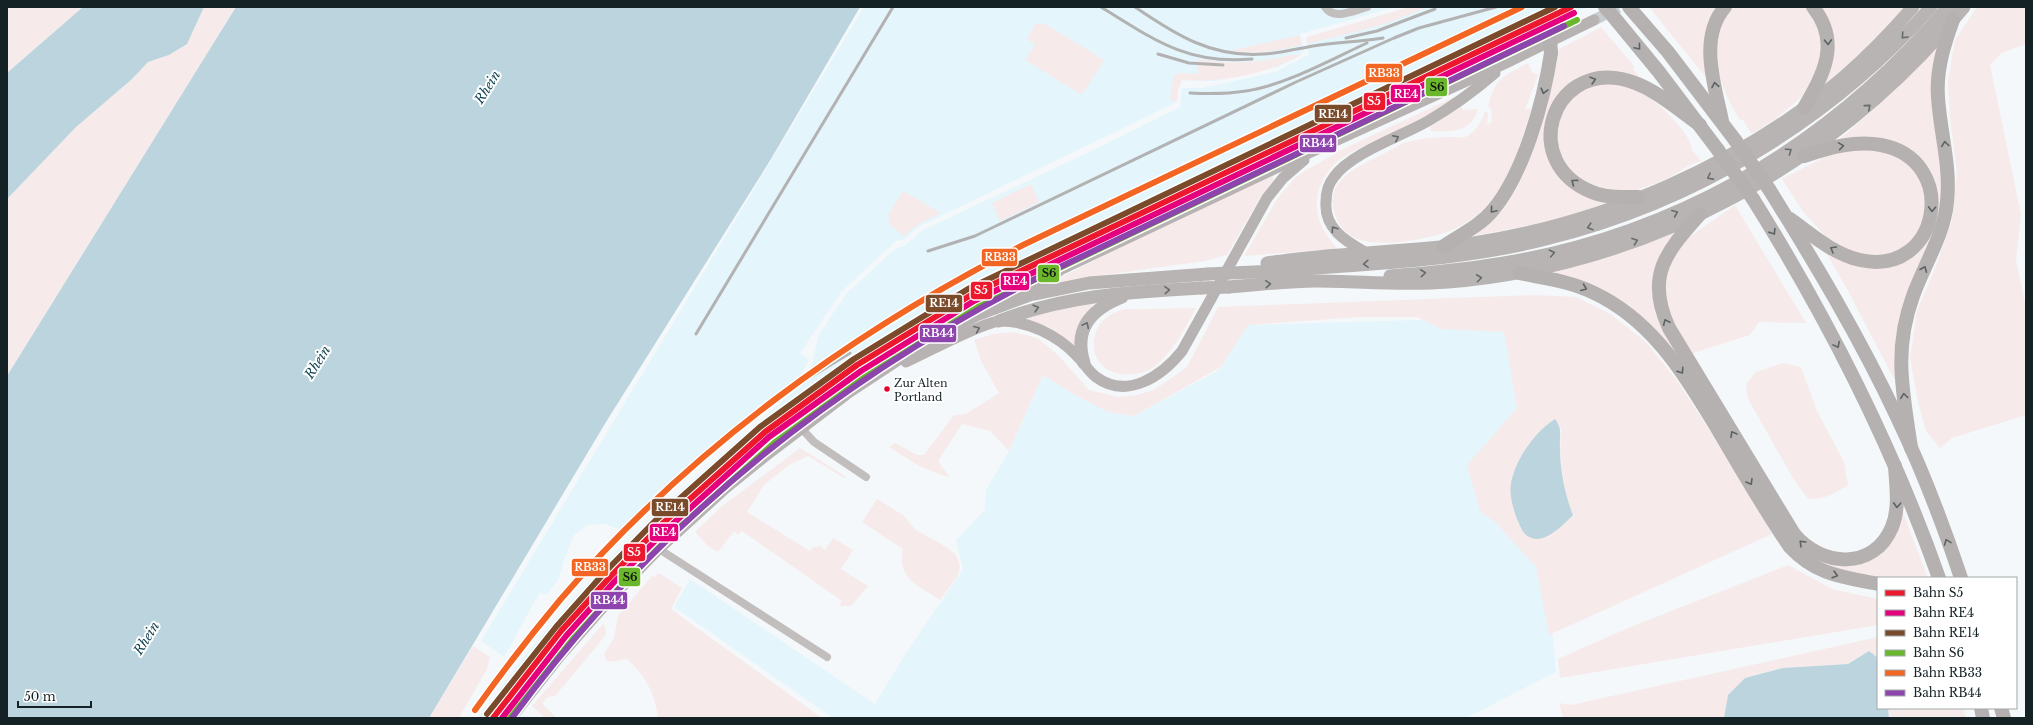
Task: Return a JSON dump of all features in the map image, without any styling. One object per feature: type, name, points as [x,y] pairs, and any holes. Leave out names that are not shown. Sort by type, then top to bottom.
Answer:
[{"type":"highway","points":[[1444,246],[1483,220],[1493,211],[1511,184],[1532,129],[1547,79],[1551,53],[1548,7]]},
{"type":"highway","points":[[1605,7],[1700,125],[1753,199],[1781,245],[1831,334],[1871,412],[1912,506],[1939,577]]},
{"type":"highway","points":[[1722,123],[1711,60],[1711,43],[1716,21],[1725,7]]},
{"type":"highway","points":[[1804,108],[1824,69],[1828,44],[1824,25],[1813,7]]},
{"type":"highway","points":[[1234,271],[1277,261],[1444,246],[1506,237],[1544,229],[1595,214],[1660,189],[1705,168],[1759,137],[1804,108],[1846,75],[1913,7]]},
{"type":"highway","points":[[1035,294],[1089,283],[1234,271],[1404,262],[1476,253],[1546,239],[1629,213],[1708,179],[1771,143],[1800,124],[1879,60],[1931,7]]},
{"type":"highway","points":[[999,321],[1070,300],[1133,292],[1329,281],[1442,271],[1546,254],[1623,233],[1676,212],[1706,198],[1780,157],[1814,133],[1874,85],[1930,28],[1948,7]]},
{"type":"highway","points":[[1329,281],[1417,284],[1447,282],[1519,273],[1619,247],[1653,235],[1700,214],[1804,156],[1842,128],[1893,84],[1954,20],[1964,7]]},
{"type":"highway","points":[[1632,10],[1668,52],[1735,140],[1786,216],[1843,312],[1911,448],[1962,577]]},
{"type":"highway","points":[[1911,448],[1901,380],[1902,333],[1913,298],[1937,239],[1947,204],[1947,164],[1938,83],[1942,54],[1954,20]]},
{"type":"highway","points":[[1638,197],[1594,193],[1572,181],[1563,172],[1553,154],[1550,136],[1554,116],[1563,99],[1578,86],[1592,80],[1614,77],[1623,79],[1649,90],[1700,125]]},
{"type":"highway","points":[[1786,216],[1834,250],[1853,258],[1869,262],[1889,260],[1908,251],[1918,242],[1930,220],[1932,202],[1927,180],[1918,166],[1900,151],[1880,145],[1860,144],[1839,146],[1804,156]]},
{"type":"highway","points":[[1700,214],[1680,236],[1665,260],[1658,283],[1660,304],[1669,328],[1794,534],[1814,553],[1834,560],[1850,559],[1871,551],[1884,540],[1894,521],[1897,504],[1895,466]]},
{"type":"highway","points":[[1519,273],[1566,282],[1583,288],[1606,299],[1638,321],[1675,361],[1790,548],[1804,561],[1816,568],[1838,576],[1877,584]]},
{"type":"highway","points":[[1084,363],[1081,342],[1088,320],[1102,307],[1133,292]]},
{"type":"main road","points":[[1001,306],[1028,285],[1289,162],[1326,147],[1506,64],[1594,20]]},
{"type":"main road","points":[[1364,252],[1341,238],[1328,219],[1326,197],[1333,177],[1343,167],[1357,157],[1427,122],[1454,104],[1506,64]]},
{"type":"main road","points":[[878,374],[999,321],[1021,324],[1042,331],[1069,348],[1097,378],[1116,386],[1138,384],[1164,371],[1182,351],[1193,333],[1267,198],[1295,166],[1326,147]]},
{"type":"main road","points":[[511,718],[560,656],[594,617],[659,549],[726,488],[846,394],[951,328],[1001,306],[1035,294],[1059,271]]},
{"type":"street","points":[[1325,7],[1330,12],[1341,14],[1367,7]]},
{"type":"street","points":[[801,428],[814,442],[866,477]]},
{"type":"street","points":[[659,549],[827,657]]},
{"type":"shaded area","points":[[7,7],[83,7],[7,73]]},
{"type":"shaded area","points":[[204,7],[236,7],[7,376],[7,199],[76,127],[132,79],[148,62],[169,55],[187,44]]},
{"type":"shaded area","points":[[864,7],[1395,7],[1300,34],[1304,52],[1278,67],[1215,81],[1182,80],[1178,89],[1177,102],[920,226],[903,240],[896,241],[841,292],[800,353],[809,360],[798,380],[625,531],[604,524],[588,525],[574,535],[563,562],[559,579],[546,595],[540,592],[504,657],[481,641]]},
{"type":"shaded area","points":[[1410,7],[1587,7],[1282,157],[964,308],[892,350],[811,404],[702,493],[624,567],[527,679],[499,718],[478,718],[526,654],[571,601],[616,552],[654,514],[803,383],[813,361],[818,336],[846,294],[895,249],[906,245],[921,231],[1100,147],[1180,107],[1182,88],[1202,88],[1276,72],[1309,54],[1306,40],[1307,37]]},
{"type":"shaded area","points":[[1410,7],[1428,7],[1385,24],[1307,44],[1307,37]]},
{"type":"shaded area","points":[[1649,7],[1719,7],[1712,85]]},
{"type":"shaded area","points":[[1732,7],[1807,7],[1822,30],[1822,60],[1806,93],[1778,117],[1752,134],[1733,109],[1718,72],[1717,45],[1719,33],[1726,14]]},
{"type":"shaded area","points":[[1820,7],[1907,7],[1855,59],[1824,84]]},
{"type":"shaded area","points":[[1977,7],[2026,7],[2026,44],[2002,53],[1990,65],[2021,214],[2016,261],[2026,307],[2026,415],[1952,438],[1940,448],[1926,431],[1918,402],[1910,358],[1917,311],[1936,266],[1952,220],[1957,173],[1950,119],[1948,81],[1955,40]]},
{"type":"shaded area","points":[[1035,24],[1045,24],[1104,60],[1082,95],[1025,60],[1035,45],[1027,39]]},
{"type":"shaded area","points":[[1601,27],[1634,66],[1633,69],[1640,78],[1569,86],[1548,155],[1606,201],[1606,203],[1574,214],[1508,230],[1474,236],[1489,225],[1501,212],[1522,178],[1539,135],[1551,90],[1559,49]]},
{"type":"shaded area","points":[[1300,35],[1302,45],[1295,47],[1258,53],[1233,50]]},
{"type":"shaded area","points":[[1937,48],[1943,172],[1940,212],[1936,191],[1929,173],[1920,159],[1908,149],[1895,142],[1878,138],[1859,138],[1838,141],[1894,91]]},
{"type":"shaded area","points":[[1290,55],[1302,55],[1288,62],[1244,76],[1198,81],[1182,80],[1178,89],[1177,102],[1170,99],[1174,75],[1180,73],[1197,74],[1197,59],[1221,62],[1256,62]]},
{"type":"shaded area","points":[[1528,63],[1532,72],[1538,75],[1525,110],[1532,108],[1518,150],[1510,170],[1500,188],[1488,204],[1474,218],[1455,229],[1410,241],[1383,243],[1370,242],[1357,239],[1347,233],[1340,225],[1334,211],[1332,199],[1335,189],[1349,173],[1407,142],[1427,138],[1465,137],[1472,133],[1478,126],[1485,111],[1488,113],[1487,125],[1492,122],[1491,109],[1488,106],[1497,84],[1506,75]]},
{"type":"shaded area","points":[[1615,83],[1628,85],[1642,92],[1670,115],[1685,134],[1692,150],[1701,161],[1688,166],[1667,179],[1638,190],[1601,190],[1569,171],[1556,149],[1556,123],[1570,99],[1582,89],[1597,84]]},
{"type":"shaded area","points":[[1454,97],[1455,98],[1412,123],[1342,158],[1329,171],[1320,186],[1317,204],[1321,226],[1336,247],[1335,249],[1244,256],[1277,199],[1294,179],[1303,172],[1343,149]]},
{"type":"shaded area","points":[[1461,106],[1463,110],[1478,109],[1471,123],[1466,127],[1453,131],[1431,131],[1430,127]]},
{"type":"shaded area","points":[[1877,149],[1900,157],[1920,178],[1926,200],[1922,228],[1910,243],[1894,253],[1861,256],[1830,241],[1804,213],[1782,179],[1825,157],[1843,151]]},
{"type":"shaded area","points":[[1272,175],[1274,180],[1260,198],[1227,255],[1205,261],[1097,276],[1053,285],[1052,282],[1120,247]]},
{"type":"shaded area","points":[[1031,184],[1039,202],[1000,221],[992,203]]},
{"type":"shaded area","points":[[903,191],[941,213],[920,223],[904,236],[890,225],[888,215]]},
{"type":"shaded area","points":[[1735,205],[1806,323],[1759,322],[1750,335],[1690,354],[1662,299],[1664,271],[1682,242]]},
{"type":"shaded area","points":[[1936,225],[1898,379],[1894,379],[1826,252],[1852,263],[1924,244]]},
{"type":"shaded area","points":[[1676,232],[1661,256],[1655,272],[1653,297],[1657,316],[1684,363],[1790,535],[1800,547],[1825,562],[1839,565],[1853,564],[1866,560],[1879,553],[1890,541],[1898,526],[1900,513],[1902,510],[1928,577],[1877,577],[1852,575],[1834,570],[1818,563],[1802,553],[1789,538],[1684,367],[1655,331],[1625,305],[1603,292],[1554,273],[1555,271],[1603,258]]},
{"type":"shaded area","points":[[1535,295],[1576,297],[1612,315],[1647,343],[1678,382],[1749,492],[1772,534],[1549,635],[1536,567],[1496,523],[1480,511],[1467,465],[1517,408],[1504,332],[1441,329],[1417,317],[1359,317],[1248,325],[1221,367],[1134,416],[1108,412],[1075,395],[1043,375],[1009,451],[990,431],[962,424],[938,461],[950,478],[919,466],[889,447],[895,443],[917,455],[924,455],[954,415],[966,414],[999,393],[981,361],[974,340],[993,334],[1013,332],[1037,338],[1058,355],[1089,390],[1118,397],[1137,395],[1154,390],[1187,367],[1218,307]],"holes":[[[1561,427],[1560,438],[1562,472],[1566,494],[1573,515],[1521,456]]]},
{"type":"shaded area","points":[[1094,303],[1080,322],[1075,347],[1026,320],[1027,318],[1043,313]]},
{"type":"shaded area","points":[[1196,308],[1176,343],[1158,364],[1149,370],[1134,374],[1117,373],[1105,368],[1097,359],[1094,348],[1095,336],[1100,325],[1109,316],[1127,309]]},
{"type":"shaded area","points":[[1524,317],[1556,672],[1466,718],[833,718],[674,607],[690,579],[875,704],[903,658],[963,569],[956,540],[985,510],[986,490],[1009,451],[1043,375],[1075,395],[1108,412],[1134,416],[1219,370],[1248,325]]},
{"type":"shaded area","points":[[1783,363],[1801,367],[1817,411],[1844,462],[1848,485],[1833,494],[1808,499],[1794,480],[1748,399],[1746,384],[1756,372]]},
{"type":"shaded area","points":[[800,448],[845,476],[844,478],[808,456],[789,465],[764,485],[747,512],[810,551],[813,547],[818,547],[819,545],[825,550],[833,538],[853,550],[841,569],[868,586],[851,606],[839,606],[842,601],[742,531],[738,535],[734,531],[718,552],[708,546],[695,532],[721,507]]},
{"type":"shaded area","points":[[877,499],[903,515],[916,530],[946,547],[956,555],[960,567],[957,577],[940,600],[917,585],[906,574],[902,559],[903,549],[862,522]]},
{"type":"shaded area","points":[[1788,565],[1832,589],[1877,599],[1877,625],[1560,678],[1558,659],[1628,628]]},
{"type":"shaded area","points":[[659,573],[682,588],[671,609],[822,718],[658,718],[655,701],[644,678],[626,659],[611,662],[606,660],[604,654],[614,638],[618,616],[652,576],[655,577]]},
{"type":"shaded area","points":[[604,623],[606,634],[600,642],[555,696],[547,697],[543,703],[544,706],[557,718],[545,718],[532,706]]},
{"type":"shaded area","points":[[1877,637],[1877,657],[1869,651],[1848,664],[1783,668],[1745,678],[1728,695],[1724,718],[1563,718],[1559,703],[1571,705]]},
{"type":"shaded area","points":[[473,646],[490,657],[487,669],[459,718],[429,718]]},
{"type":"shaded area","points":[[1888,709],[1963,709],[1966,718],[1889,718]]},
{"type":"water","points":[[83,7],[204,7],[187,44],[169,55],[148,62],[132,79],[76,127],[7,199],[7,73]]},
{"type":"water","name":"Rhein","points":[[236,7],[860,7],[771,159],[606,422],[429,718],[7,718],[7,376]]},
{"type":"water","points":[[1555,419],[1560,430],[1561,465],[1573,515],[1557,530],[1544,538],[1530,538],[1524,533],[1516,515],[1512,501],[1511,483],[1517,464],[1527,446],[1540,431]]},
{"type":"water","points":[[1869,651],[1877,657],[1877,709],[1888,709],[1889,718],[1724,718],[1728,695],[1745,678],[1783,668],[1848,664]]},
{"type":"tunnel","points":[[1594,20],[1620,7]]},
{"type":"railway","points":[[696,334],[893,7]]},
{"type":"railway","points":[[1101,7],[1154,39],[1189,54],[1229,60],[1252,59]]},
{"type":"railway","points":[[1135,7],[1180,35],[1211,48],[1228,52],[1264,54],[1383,38]]},
{"type":"railway","points":[[928,251],[975,236],[1296,82],[1394,38],[1419,28],[1496,7]]},
{"type":"railway","points":[[1346,38],[1377,31],[1435,9]]},
{"type":"railway","points":[[1190,93],[1232,93],[1261,88],[1292,78],[1367,43]]},
{"type":"railway","points":[[1158,54],[1189,63],[1223,65]]},
{"type":"railway","points":[[809,378],[850,353]]},
{"type":"rail line","name":"RB33","points":[[475,710],[560,600],[609,546],[662,494],[717,446],[774,400],[834,357],[959,279],[1023,245],[1522,7]]},
{"type":"rail line","name":"RE14","points":[[487,714],[556,627],[605,572],[657,519],[760,427],[854,359],[968,289],[1555,7]]},
{"type":"rail line","name":"S5","points":[[493,718],[561,631],[610,577],[662,524],[765,432],[857,365],[971,295],[1571,7]]},
{"type":"rail line","name":"RE4","points":[[502,718],[566,636],[615,581],[667,529],[769,437],[861,371],[974,301],[1574,13]]},
{"type":"rail line","name":"S6","points":[[510,718],[572,640],[621,586],[672,534],[774,443],[865,377],[978,307],[1577,20]]},
{"type":"rail line","name":"RB44","points":[[512,718],[566,649],[624,584],[685,523],[749,466],[817,413],[888,364],[962,319],[1039,277],[1564,26]]},
{"type":"place","name":"Zur Alten Portland","points":[[887,389]]}]
